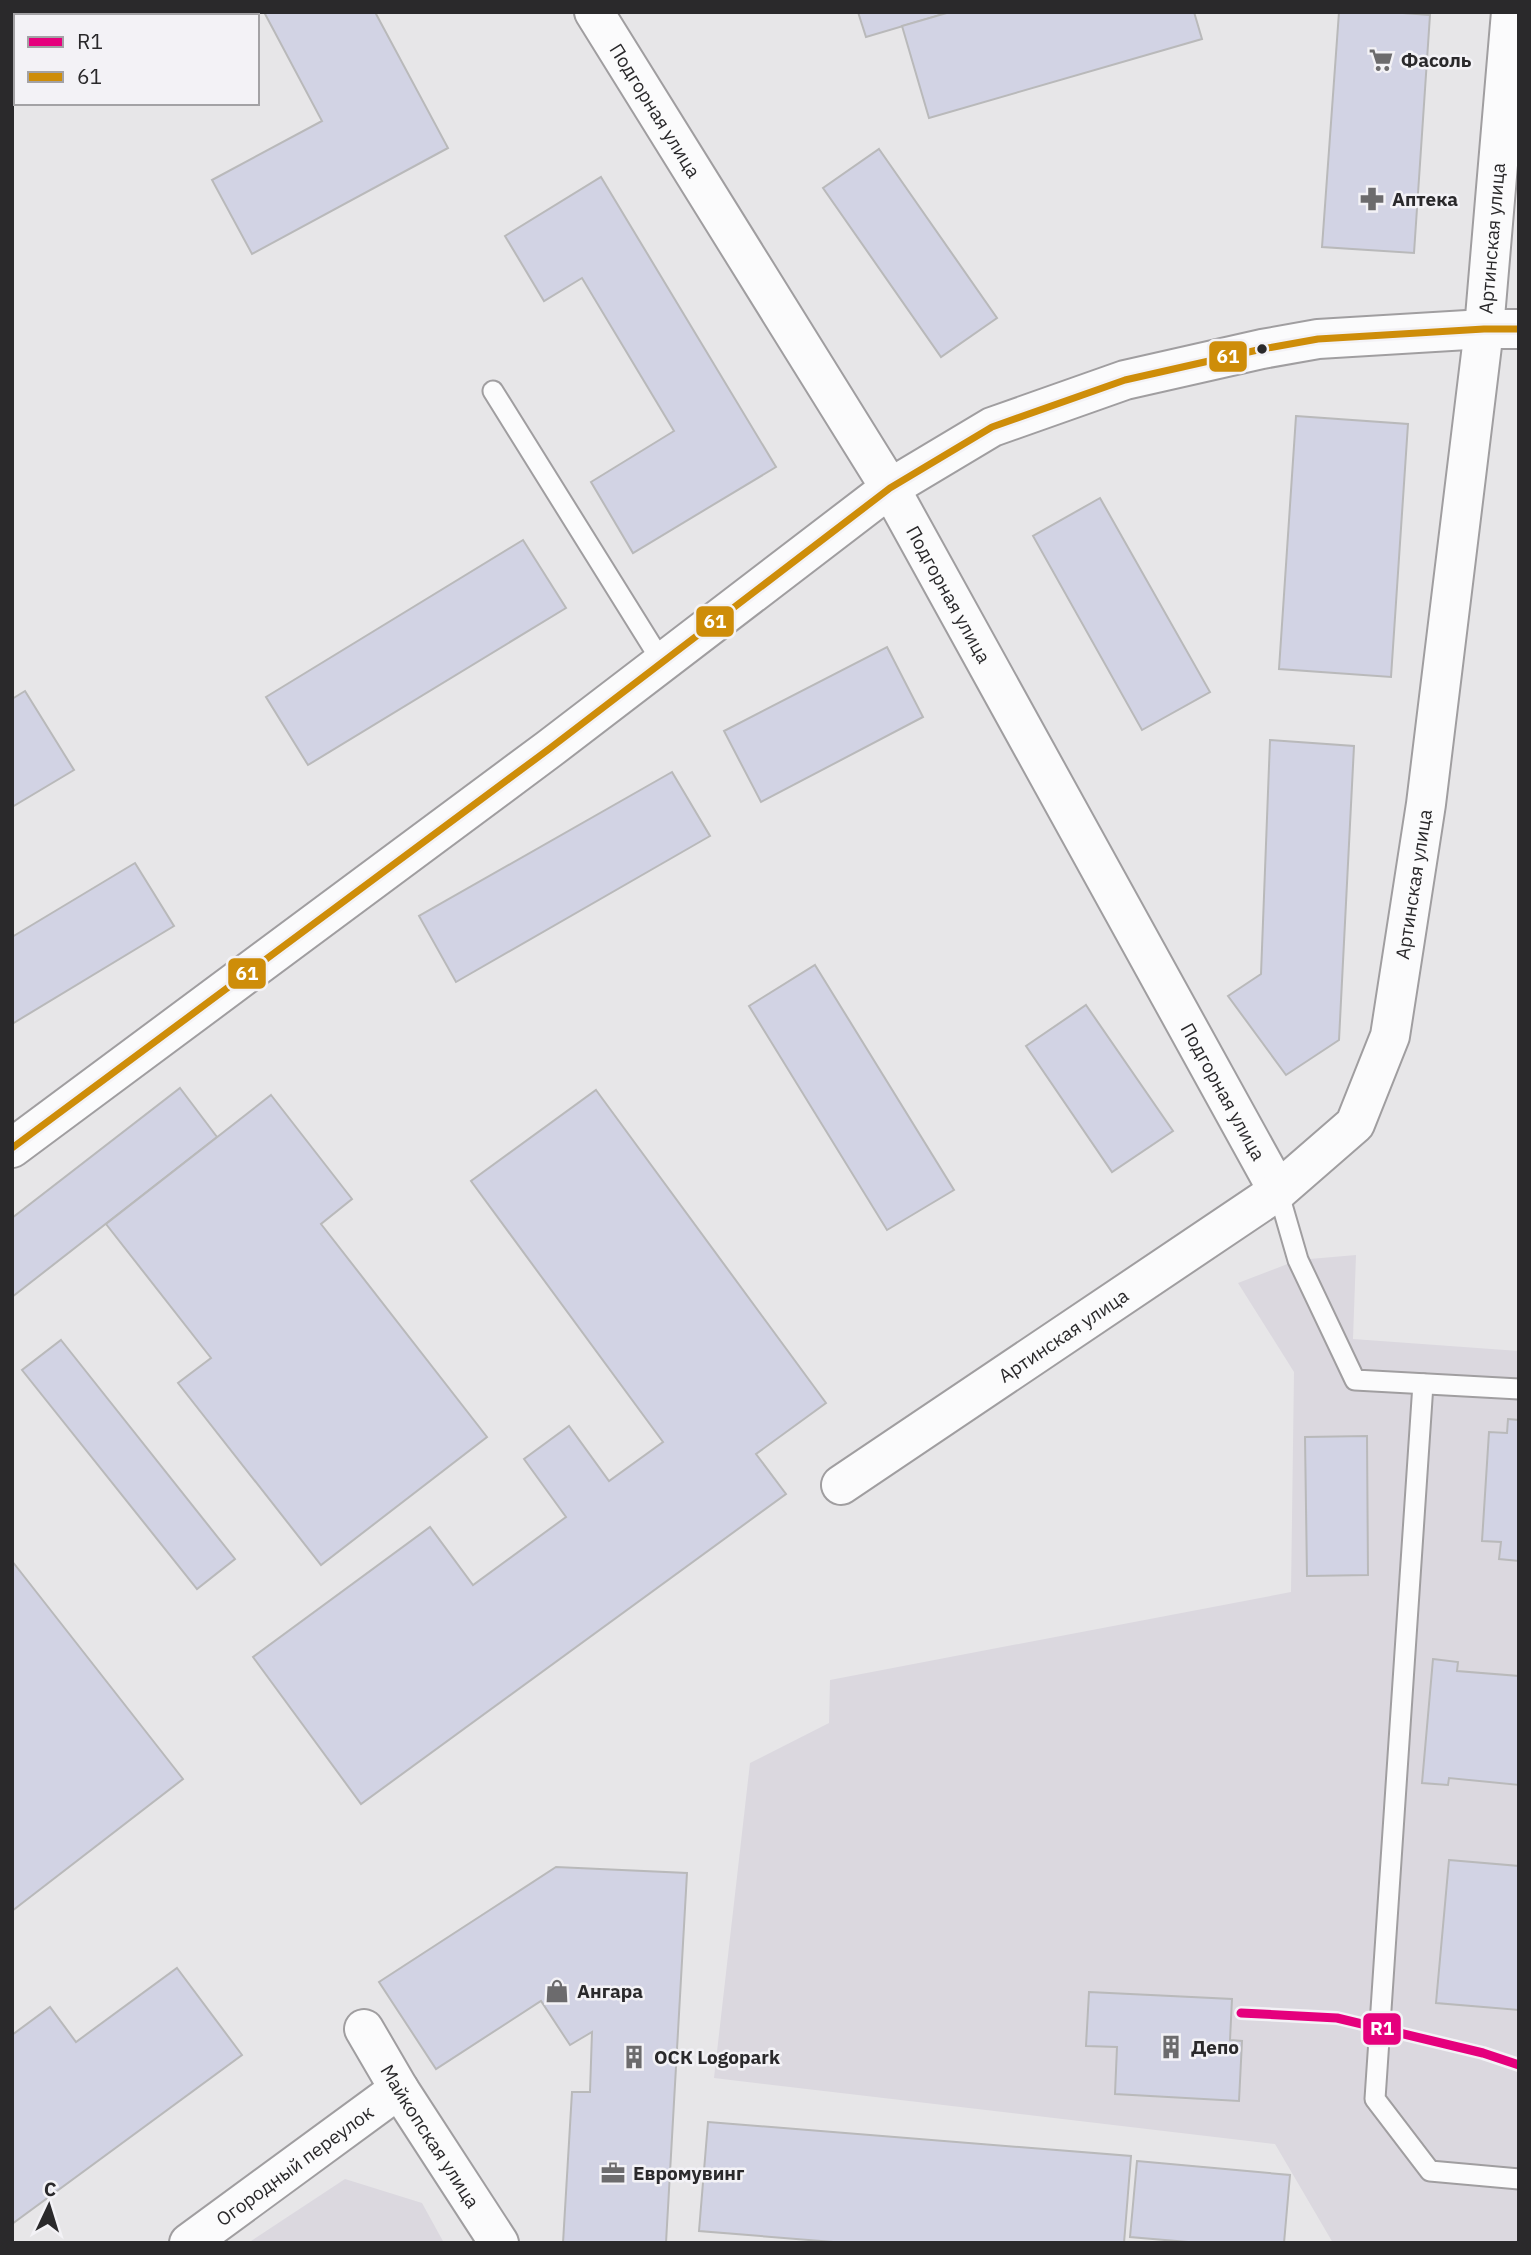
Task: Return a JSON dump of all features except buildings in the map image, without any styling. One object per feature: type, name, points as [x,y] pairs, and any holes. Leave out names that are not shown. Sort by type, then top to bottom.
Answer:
[{"type":"street","name":"Подгорная улица","points":[[594,12],[890,488],[1278,1191]]},
{"type":"street","name":"Артинская улица","points":[[841,1485],[1278,1191],[1355,1124],[1390,1036],[1502,329],[1511,12]]},
{"type":"street","points":[[12,1148],[890,488],[992,427],[1125,380],[1224,356],[1318,339],[1502,329]]},
{"type":"street","name":"Майкопская улица","points":[[364,2029],[399,2089],[499,2243]]},
{"type":"street","name":"Огородный переулок","points":[[190,2243],[399,2089]]},
{"type":"lane","points":[[493,391],[662,662]]},
{"type":"lane","points":[[1278,1191],[1298,1260],[1355,1380],[1519,1389]]},
{"type":"lane","points":[[1423,1384],[1375,2099],[1430,2171],[1519,2179]]},
{"type":"shaded area","points":[[1356,1255],[1353,1339],[1519,1351],[1519,2243],[1333,2243],[1275,2144],[714,2078],[750,1763],[829,1723],[830,1680],[1291,1592],[1294,1372],[1238,1283],[1298,1260]]},
{"type":"shaded area","points":[[345,2179],[422,2203],[444,2243],[248,2243]]},
{"type":"transit line","name":"61","points":[[12,1148],[549,749],[890,488],[992,427],[1125,380],[1262,349],[1318,339],[1519,329]]},
{"type":"transit line","name":"R1","points":[[1241,2013],[1337,2018],[1483,2053],[1519,2065]]},
{"type":"place","name":"Фасоль","points":[[1381,60]]},
{"type":"place","name":"Аптека","points":[[1372,199]]},
{"type":"place","name":"Ангара","points":[[557,1991]]},
{"type":"place","name":"Депо","points":[[1171,2047]]},
{"type":"place","name":"ОСК Logopark","points":[[634,2057]]},
{"type":"place","name":"Евромувинг","points":[[613,2173]]}]
